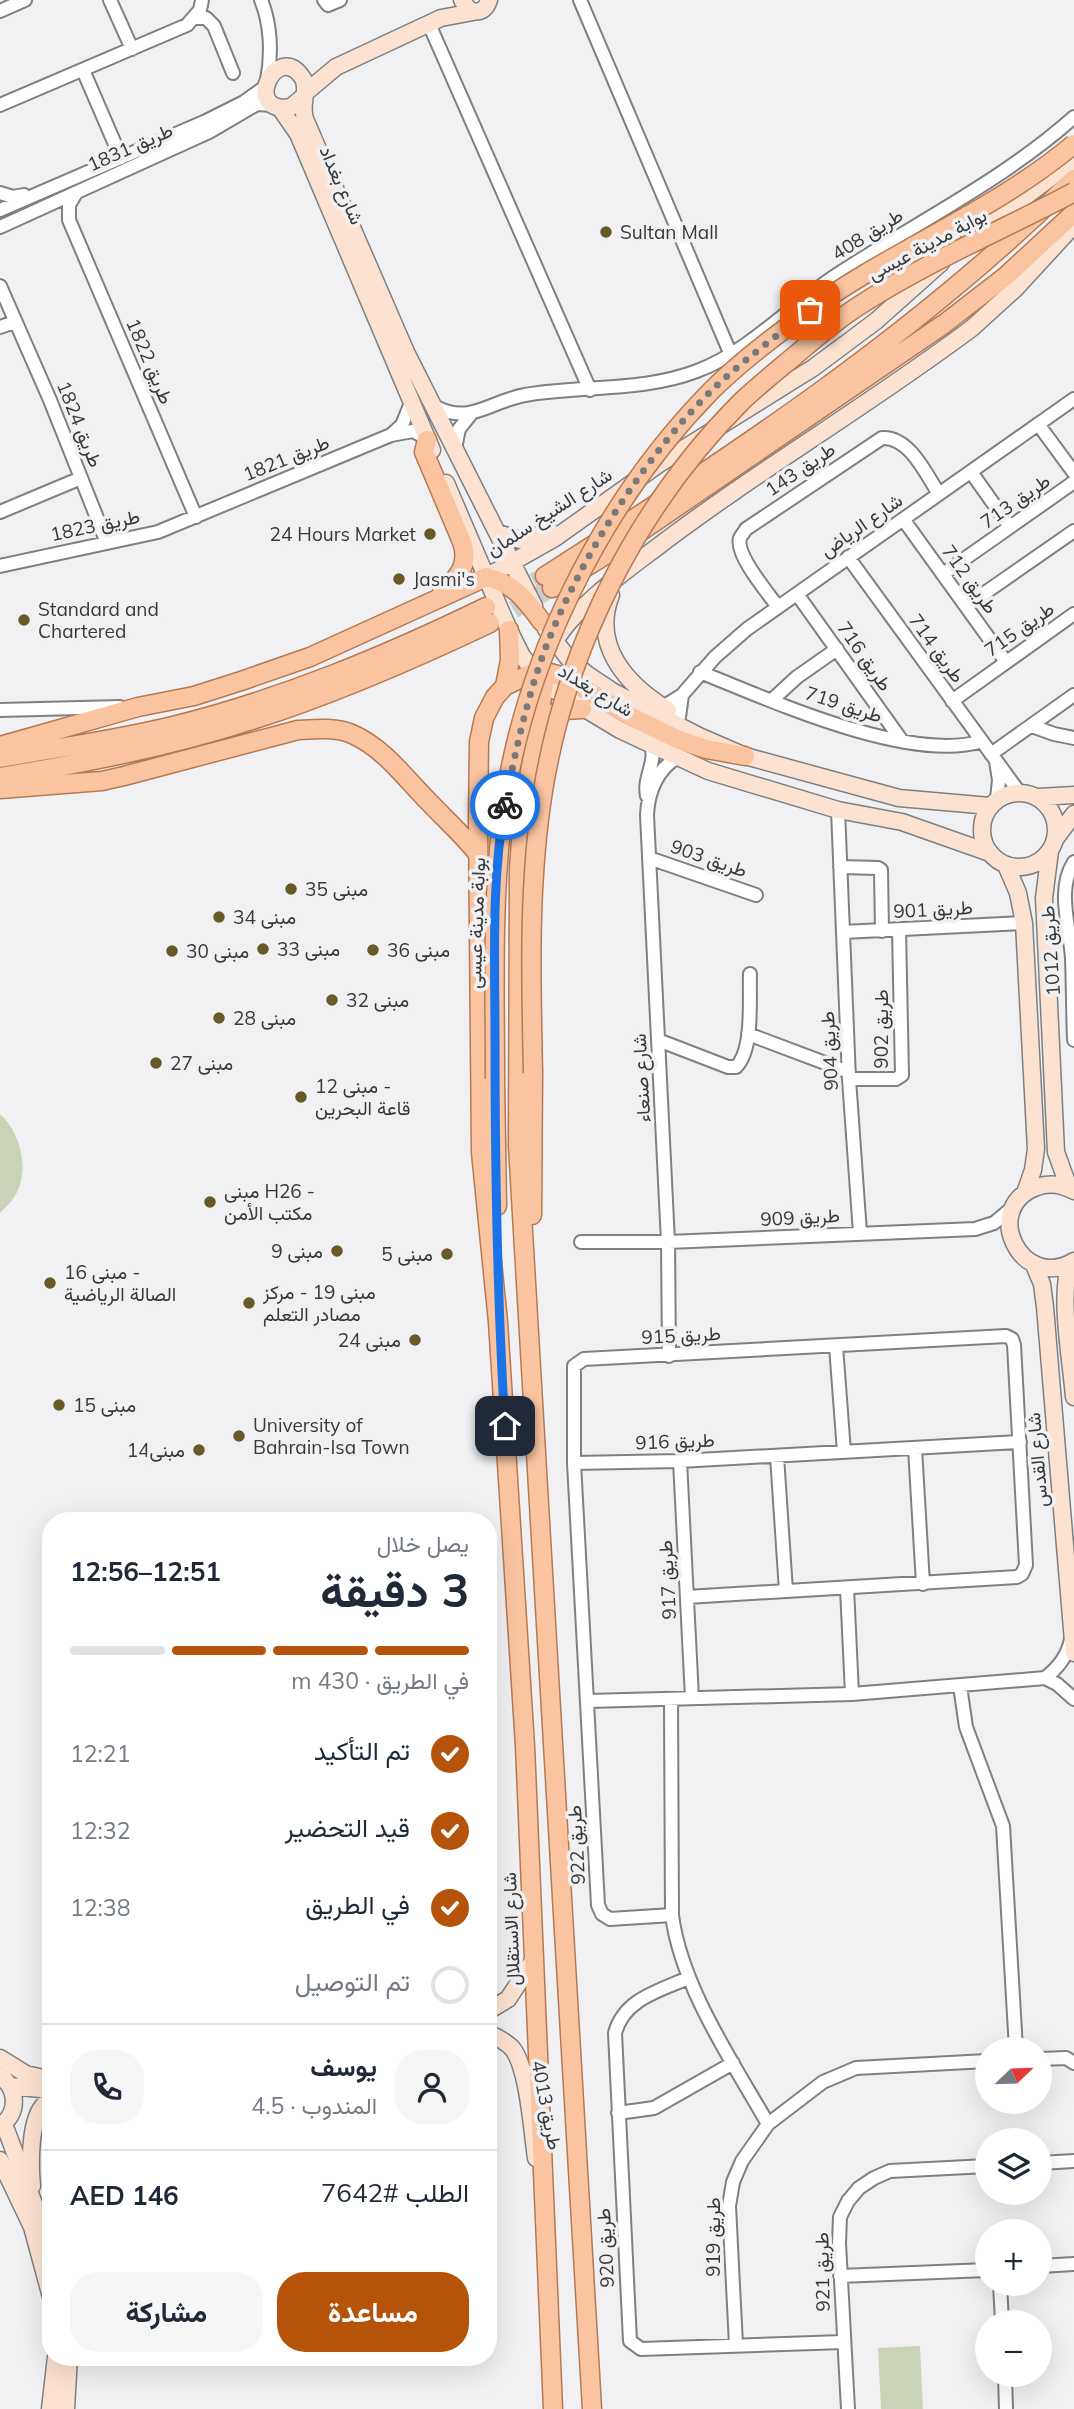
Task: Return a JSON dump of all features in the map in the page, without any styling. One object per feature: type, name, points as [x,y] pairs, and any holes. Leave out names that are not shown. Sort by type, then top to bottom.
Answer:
[{"type":"main road","points":[[337,66],[275,71],[266,83],[269,100],[277,106],[291,107],[337,66],[478,3]]},
{"type":"main road","points":[[295,71],[304,82],[304,95]]},
{"type":"main road","name":"شارع بغداد","points":[[304,95],[305,119],[407,352],[499,533],[499,572]]},
{"type":"main road","name":"شارع بغداد","points":[[277,106],[298,134],[427,439],[499,572]]},
{"type":"main road","name":"بوابة مدينة عيسى","points":[[498,1322],[495,1079],[497,885],[501,827],[518,740],[530,696],[558,618],[614,516],[639,478],[711,391],[743,362],[810,310],[928,236],[1017,186],[1074,144]]},
{"type":"main road","name":"شارع الشيخ سلمان","points":[[499,572],[580,522],[659,464],[837,351],[890,309],[951,254],[1074,160]]},
{"type":"main road","points":[[1074,178],[1024,228],[853,367],[619,529],[548,582],[615,549],[944,324],[1006,276],[1074,213]]},
{"type":"main road","name":"بوابة مدينة عيسى","points":[[532,1394],[531,958],[534,882],[543,792],[554,735],[579,657],[614,576],[681,472],[725,419],[744,399],[832,325],[858,306],[922,268],[1074,191]]},
{"type":"main road","points":[[593,2404],[518,1146],[517,921],[523,816],[539,720],[541,676],[554,643],[577,614],[626,571],[708,509],[972,328],[1014,289],[1074,225]]},
{"type":"main road","points":[[427,439],[424,452],[466,555],[460,575],[429,604]]},
{"type":"main road","points":[[499,533],[513,539],[527,540],[580,522]]},
{"type":"main road","points":[[626,571],[614,586],[605,623],[608,647],[621,672],[663,707],[745,757]]},
{"type":"main road","points":[[0,746],[138,707],[194,696],[310,657],[499,572]]},
{"type":"main road","points":[[0,777],[169,744],[249,721],[407,662],[490,610],[499,572]]},
{"type":"main road","points":[[499,572],[542,622]]},
{"type":"main road","points":[[0,758],[172,727],[245,705],[315,683],[490,610]]},
{"type":"main road","name":"شارع بغداد","points":[[490,610],[509,630],[522,656],[541,676],[582,709],[651,745],[708,771],[838,810],[902,821],[990,853]]},
{"type":"main road","name":"شارع بغداد","points":[[542,622],[554,643],[588,675],[612,691],[745,757],[899,798],[993,802]]},
{"type":"main road","points":[[498,1322],[481,1152],[478,821],[480,743],[484,718],[495,697],[505,686],[510,660],[509,630]]},
{"type":"main road","points":[[505,686],[557,674],[642,723],[679,740],[706,750],[745,757]]},
{"type":"main road","points":[[539,720],[555,712],[582,709]]},
{"type":"main road","points":[[0,797],[57,791],[298,730],[326,729],[349,733],[389,759],[478,854]]},
{"type":"main road","points":[[0,789],[102,781]]},
{"type":"main road","points":[[1072,1262],[1046,1268],[1034,1265],[1017,1250],[1009,1229],[1014,1207],[1025,1193],[1033,1170],[1036,1149],[1024,923],[1018,893],[1006,865],[990,853],[983,842],[981,830],[984,817],[993,802],[1004,795],[1019,792],[1038,797],[1074,795]]},
{"type":"main road","points":[[1038,797],[1046,803],[1055,821],[1044,898],[1056,1152],[1072,1190]]},
{"type":"main road","points":[[432,805],[451,814],[478,821],[500,822],[523,816]]},
{"type":"main road","points":[[1006,865],[1025,867],[1035,864],[1052,846],[1074,814]]},
{"type":"main road","points":[[1025,1193],[1042,1185],[1060,1185],[1072,1190]]},
{"type":"main road","points":[[1072,1262],[1066,1281],[1066,1305],[1074,1397]]},
{"type":"main road","name":"شارع القدس","points":[[1034,1265],[1042,1284],[1045,1307],[1074,1653]]},
{"type":"main road","name":"شارع الاستقلال","points":[[498,1322],[525,1746],[553,2409]]},
{"type":"main road","points":[[497,2006],[508,1999],[533,1961]]},
{"type":"main road","name":"طريق 4013","points":[[497,2038],[505,2042],[517,2056],[543,2199]]},
{"type":"main road","points":[[0,2057],[26,2074],[42,2078]]},
{"type":"main road","points":[[5,2081],[42,2096]]},
{"type":"main road","points":[[4,2123],[14,2107],[14,2100],[5,2081]]},
{"type":"main road","points":[[4,2123],[18,2112],[42,2102]]},
{"type":"main road","points":[[37,2213],[31,2153],[38,2114],[42,2109]]},
{"type":"main road","points":[[4,2123],[42,2226]]},
{"type":"main road","points":[[0,2160],[32,2227],[42,2264]]},
{"type":"main road","points":[[50,2409],[55,2366]]},
{"type":"main road","points":[[66,2409],[68,2366]]},
{"type":"street","points":[[7,5],[24,0]]},
{"type":"street","points":[[110,0],[132,49]]},
{"type":"street","points":[[0,105],[187,24],[200,10],[202,0]]},
{"type":"street","points":[[261,0],[269,35],[270,65],[266,83]]},
{"type":"street","points":[[324,0],[328,5],[340,0]]},
{"type":"street","points":[[580,0],[731,355]]},
{"type":"street","points":[[195,18],[206,18],[214,26],[233,73]]},
{"type":"street","points":[[435,21],[590,390]]},
{"type":"street","points":[[269,35],[280,55],[295,71]]},
{"type":"street","points":[[83,70],[121,158]]},
{"type":"street","name":"طريق 1831","points":[[0,210],[229,110],[266,83]]},
{"type":"street","name":"طريق 1831","points":[[0,227],[209,132],[257,104],[277,106]]},
{"type":"street","name":"طريق 408","points":[[471,414],[525,395],[674,379],[731,355],[793,306],[846,269],[1012,167],[1074,117]]},
{"type":"street","points":[[0,193],[13,197],[34,195]]},
{"type":"street","points":[[37,211],[57,214],[69,220],[69,205],[76,193]]},
{"type":"street","name":"طريق 1822","points":[[69,220],[197,517]]},
{"type":"street","name":"طريق 1824","points":[[0,286],[107,542]]},
{"type":"street","points":[[0,327],[15,322]]},
{"type":"street","name":"شارع الرياض","points":[[663,707],[682,695],[700,672],[731,642],[1074,399]]},
{"type":"street","points":[[391,435],[402,425],[411,403]]},
{"type":"street","points":[[434,406],[452,414],[471,414]]},
{"type":"street","points":[[455,449],[459,429],[471,414]]},
{"type":"street","name":"طريق 713","points":[[1038,424],[1074,473]]},
{"type":"street","name":"طريق 1821","points":[[197,517],[391,435],[413,431],[427,439]]},
{"type":"street","name":"طريق 143","points":[[778,607],[745,560],[740,548],[740,538],[746,528],[883,438],[892,438],[903,443],[939,494]]},
{"type":"street","points":[[971,472],[1010,527]]},
{"type":"street","points":[[0,512],[81,478]]},
{"type":"street","name":"طريق 713","points":[[943,574],[1074,482]]},
{"type":"street","name":"طريق 1823","points":[[0,566],[158,532],[197,517]]},
{"type":"street","name":"طريق 712","points":[[903,519],[1006,662]]},
{"type":"street","points":[[966,606],[1074,531]]},
{"type":"street","name":"طريق 714","points":[[848,557],[1019,792]]},
{"type":"street","name":"طريق 716","points":[[797,594],[902,741]]},
{"type":"street","name":"طريق 715","points":[[952,701],[1074,614]]},
{"type":"street","points":[[772,700],[797,677],[837,649]]},
{"type":"street","name":"طريق 719","points":[[700,672],[872,735],[957,747],[982,741]]},
{"type":"street","points":[[679,717],[682,695]]},
{"type":"street","points":[[993,802],[999,780],[993,758],[1074,695]]},
{"type":"street","points":[[0,710],[138,707]]},
{"type":"street","points":[[1032,726],[1074,738]]},
{"type":"street","name":"شارع صنعاء","points":[[651,745],[653,762],[646,784],[649,800],[649,858],[668,1242],[669,1356]]},
{"type":"street","name":"شارع صنعاء","points":[[649,800],[661,771],[678,757]]},
{"type":"street","name":"طريق 904","points":[[838,810],[849,1075],[860,1233]]},
{"type":"street","name":"طريق 903","points":[[649,858],[756,895]]},
{"type":"street","name":"طريق 1012","points":[[1074,862],[1066,882],[1065,901],[1072,956],[1074,1040]]},
{"type":"street","points":[[840,867],[878,867],[881,870],[882,931]]},
{"type":"street","name":"طريق 901","points":[[843,932],[1024,923]]},
{"type":"street","name":"طريق 902","points":[[849,1075],[897,1079],[902,1075],[899,930]]},
{"type":"street","points":[[658,1040],[733,1067],[741,1061],[748,1034],[750,974]]},
{"type":"street","points":[[748,1034],[849,1075]]},
{"type":"street","name":"طريق 909","points":[[581,1242],[668,1242],[975,1229],[994,1223],[1014,1207]]},
{"type":"street","name":"طريق 915","points":[[588,1701],[574,1463],[572,1370],[576,1363],[584,1359],[1009,1337],[1014,1345],[1025,1570],[1017,1577],[687,1597]]},
{"type":"street","points":[[836,1346],[844,1452]]},
{"type":"street","name":"طريق 916","points":[[574,1463],[680,1461],[1020,1442]]},
{"type":"street","points":[[915,1448],[923,1584]]},
{"type":"street","points":[[777,1456],[786,1591]]},
{"type":"street","name":"طريق 917","points":[[680,1461],[692,1698]]},
{"type":"street","points":[[847,1588],[852,1693]]},
{"type":"street","points":[[588,1701],[852,1693],[1045,1678],[1066,1655],[1072,1635]]},
{"type":"street","points":[[1045,1678],[1057,1684],[1074,1699]]},
{"type":"street","points":[[960,1686],[966,1727],[1003,1830],[1015,2037]]},
{"type":"street","points":[[671,1699],[672,1915],[677,1948],[688,1978],[768,2124]]},
{"type":"street","name":"طريق 922","points":[[588,1701],[600,1910],[610,1919],[672,1915]]},
{"type":"street","name":"طريق 920","points":[[688,1978],[637,2001],[621,2017],[615,2033],[630,2341],[641,2349],[843,2342]]},
{"type":"street","points":[[1052,2059],[1066,2058],[1074,2063]]},
{"type":"street","name":"طريق 919","points":[[736,2345],[729,2206],[733,2182],[742,2161],[768,2124],[823,2082],[856,2068],[975,2062]]},
{"type":"street","points":[[618,2113],[654,2108],[733,2063]]},
{"type":"street","points":[[1052,2162],[1074,2161]]},
{"type":"street","name":"طريق 921","points":[[848,2409],[840,2276],[840,2217],[848,2201],[859,2188],[873,2178],[890,2172],[975,2167]]},
{"type":"street","points":[[1052,2265],[1074,2264]]},
{"type":"street","points":[[840,2276],[975,2270]]},
{"type":"street","points":[[1005,2387],[1006,2409]]},
{"type":"green space","points":[[0,1114],[18,1142],[22,1175],[15,1196],[0,1213]]},
{"type":"green space","points":[[920,2346],[923,2409],[881,2409],[878,2348]]},
{"type":"tunnel","points":[[486,607],[545,576]]},
{"type":"tunnel","points":[[490,623],[552,588]]},
{"type":"way so far","points":[[505,805],[518,740],[544,653],[558,618],[614,516],[652,461],[711,391],[743,362],[810,310]]},
{"type":"place","name":"Sultan Mall","points":[[606,232]]},
{"type":"place","name":"24 Hours Market","points":[[430,534]]},
{"type":"place","name":"Jasmi's","points":[[399,579]]},
{"type":"place","name":"Standard and Chartered","points":[[24,620]]},
{"type":"place","name":"مبنى 35","points":[[291,889]]},
{"type":"place","name":"مبنى 34","points":[[219,917]]},
{"type":"place","name":"مبنى 33","points":[[263,949]]},
{"type":"place","name":"مبنى 36","points":[[373,950]]},
{"type":"place","name":"مبنى 30","points":[[172,951]]},
{"type":"place","name":"مبنى 32","points":[[332,1000]]},
{"type":"place","name":"مبنى 28","points":[[219,1018]]},
{"type":"place","name":"مبنى 27","points":[[156,1063]]},
{"type":"place","name":"مبنى 12 - قاعة البحرين","points":[[301,1097]]},
{"type":"place","name":"مبنى H26 - مكتب الأمن","points":[[210,1202]]},
{"type":"place","name":"مبنى 9","points":[[337,1251]]},
{"type":"place","name":"مبنى 5","points":[[447,1254]]},
{"type":"place","name":"مبنى 16 - الصالة الرياضية","points":[[50,1283]]},
{"type":"place","name":"مبنى 19 - مركز مصادر التعلم","points":[[249,1303]]},
{"type":"place","name":"مبنى 24","points":[[415,1340]]},
{"type":"place","name":"مبنى 15","points":[[59,1405]]},
{"type":"place","name":"University of Bahrain-Isa Town","points":[[239,1436]]},
{"type":"place","name":"مبنى14","points":[[199,1450]]},
{"type":"route","points":[[505,805],[497,885],[495,1007],[498,1322],[505,1426]]}]
